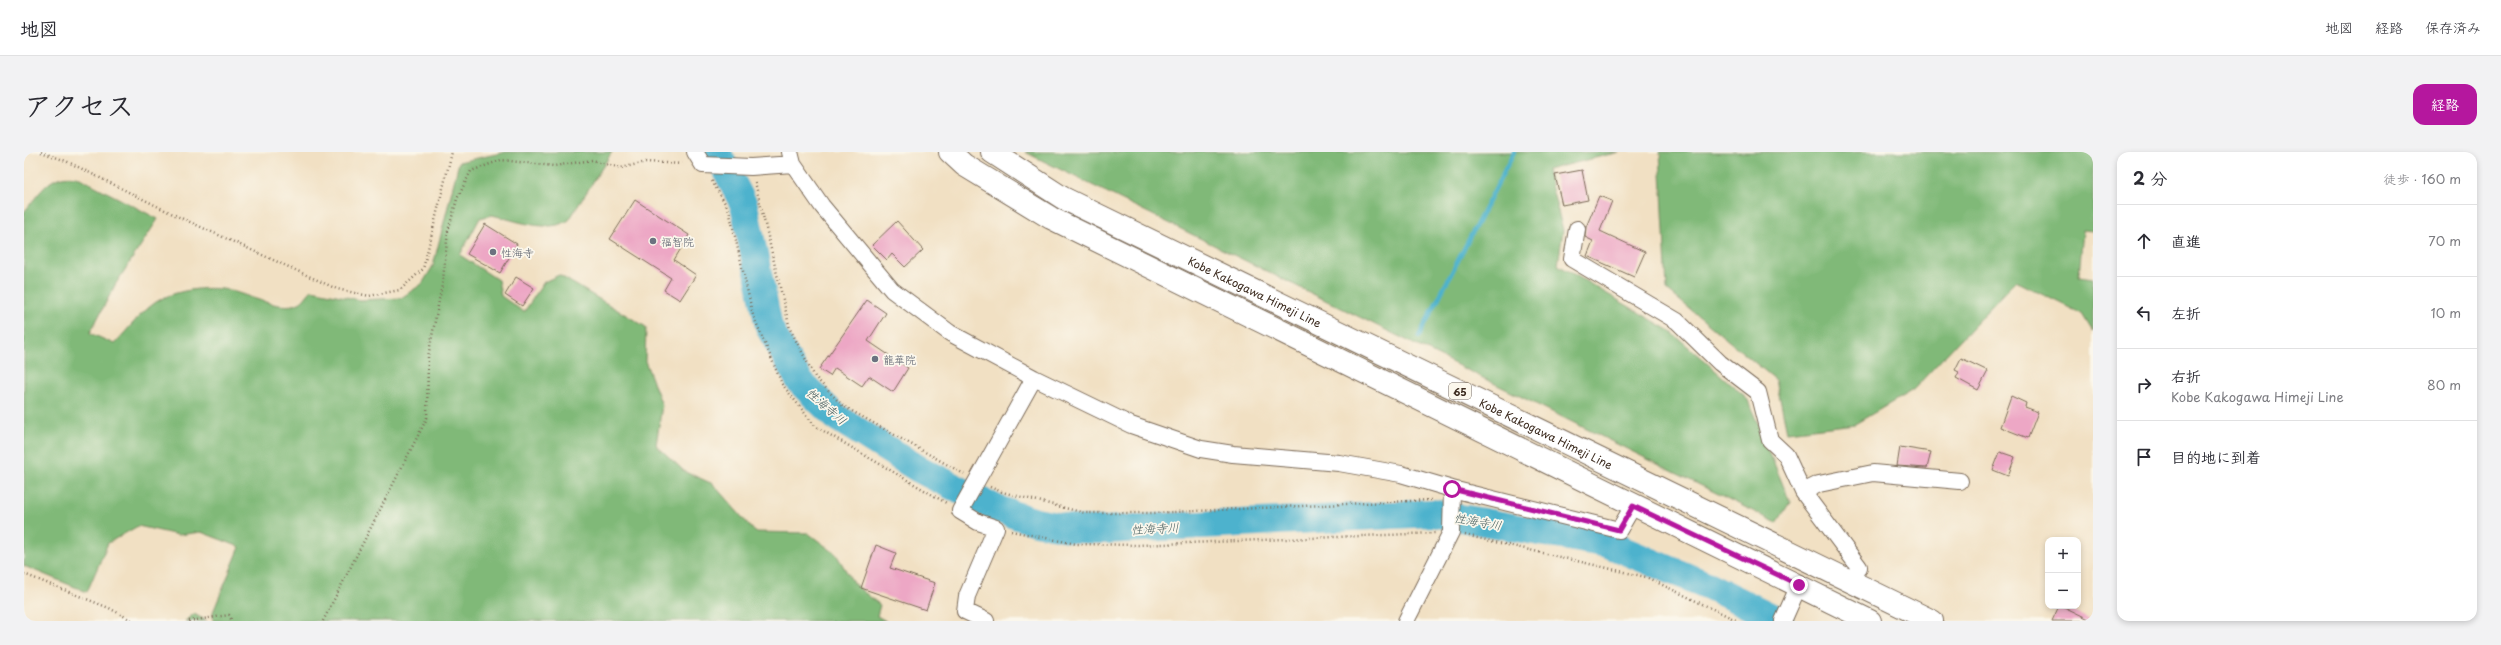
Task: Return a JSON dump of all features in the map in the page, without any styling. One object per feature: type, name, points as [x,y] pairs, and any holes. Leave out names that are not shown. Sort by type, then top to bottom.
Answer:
[{"type":"main road","name":"65","points":[[950,152],[964,165],[1051,218],[1633,506],[1797,591],[1870,621]]},
{"type":"main road","name":"Kobe Kakogawa Himeji Line","points":[[992,152],[1063,198],[1932,621]]},
{"type":"street","points":[[699,158],[751,167],[791,158],[822,206],[892,290],[950,333],[1034,378],[1131,425],[1200,449],[1234,454],[1339,463],[1402,474],[1452,494],[1619,530],[1633,506]]},
{"type":"street","points":[[1577,228],[1572,260],[1677,321],[1720,363],[1758,392],[1770,440],[1786,455],[1803,492],[1859,567],[1852,582]]},
{"type":"street","points":[[986,621],[965,611],[967,596],[996,528],[978,522],[960,511],[1034,378]]},
{"type":"street","points":[[1803,492],[1820,484],[1873,473],[1960,481]]},
{"type":"street","points":[[1406,621],[1451,532],[1452,494]]},
{"type":"street","points":[[1783,621],[1797,591]]},
{"type":"path","points":[[41,152],[66,161],[179,217],[337,289],[369,296],[400,290],[423,269],[452,152]]},
{"type":"path","points":[[323,621],[428,418],[428,357],[443,280],[448,231],[456,199],[471,172],[501,160],[554,166],[592,160],[621,168],[646,162],[699,158],[728,210],[753,315],[782,384],[815,426],[960,511]]},
{"type":"path","points":[[751,167],[790,329],[815,377],[843,406],[976,480],[1002,492],[1085,513],[1152,513],[1365,501],[1452,494]]},
{"type":"path","points":[[996,528],[1076,544],[1138,545],[1451,532],[1646,577],[1738,621]]},
{"type":"path","points":[[24,574],[109,608],[133,621]]},
{"type":"path","points":[[189,621],[229,615],[232,621]]},
{"type":"green space","points":[[506,152],[612,152],[569,220],[552,226],[542,226],[531,225],[492,215],[480,218],[460,255],[498,280],[501,296],[524,312],[544,282],[559,275],[646,327],[645,361],[662,405],[656,445],[684,471],[713,484],[755,532],[808,533],[836,554],[854,584],[880,605],[877,616],[886,621],[213,621],[213,612],[240,547],[201,532],[178,535],[138,526],[108,543],[87,592],[24,566],[24,212],[48,184],[61,177],[70,176],[80,178],[158,219],[115,285],[90,333],[114,344],[149,307],[156,302],[170,295],[192,290],[207,288],[222,289],[281,305],[299,303],[303,301],[312,290],[360,300],[401,298],[422,284],[433,266],[459,162]]},
{"type":"green space","points":[[1025,152],[1619,152],[1547,170],[1563,230],[1558,265],[1669,330],[1747,398],[1790,502],[1777,523]]},
{"type":"green space","points":[[1660,152],[2093,152],[2093,231],[2083,230],[2079,276],[2093,278],[2093,332],[2082,314],[2015,281],[1913,390],[1855,424],[1787,432],[1776,380],[1667,290]]},
{"type":"green space","points":[[194,614],[207,621],[185,621]]},
{"type":"building","points":[[1582,170],[1588,200],[1562,205],[1555,175]]},
{"type":"building","points":[[1599,196],[1612,201],[1600,231],[1645,252],[1634,277],[1587,256],[1593,241],[1585,237],[1586,227]]},
{"type":"building","points":[[635,200],[689,235],[674,260],[696,275],[680,300],[664,290],[671,278],[610,239]]},
{"type":"building","points":[[897,221],[923,250],[905,267],[892,254],[887,260],[872,245]]},
{"type":"building","points":[[485,224],[517,244],[500,273],[467,254]]},
{"type":"building","points":[[516,277],[534,288],[522,306],[505,295]]},
{"type":"building","points":[[867,300],[886,313],[868,341],[908,368],[893,392],[869,376],[862,386],[835,368],[830,376],[819,369]]},
{"type":"building","points":[[1961,358],[1988,371],[1978,390],[1956,378],[1959,372],[1955,370]]},
{"type":"building","points":[[2011,396],[2026,403],[2025,407],[2038,412],[2028,438],[2000,427]]},
{"type":"building","points":[[1900,447],[1931,452],[1927,468],[1897,466]]},
{"type":"building","points":[[2000,452],[2015,457],[2008,476],[1993,470]]},
{"type":"building","points":[[876,545],[896,553],[890,568],[935,583],[926,610],[861,588]]},
{"type":"building","points":[[2058,609],[2068,609],[2093,621],[2052,621]]},
{"type":"waterway","name":"性海寺川","points":[[717,152],[744,205],[769,327],[800,382],[836,417],[917,468],[997,509],[1036,522],[1073,529],[1104,530],[1432,513],[1608,544],[1709,586],[1780,621]]},
{"type":"waterway","points":[[1419,336],[1514,152]]},
{"type":"place","name":"福智院","points":[[653,241]]},
{"type":"place","name":"性海寺","points":[[493,252]]},
{"type":"place","name":"龍華院","points":[[875,359]]},
{"type":"route","points":[[1452,489],[1619,530],[1633,506],[1799,585]]}]
